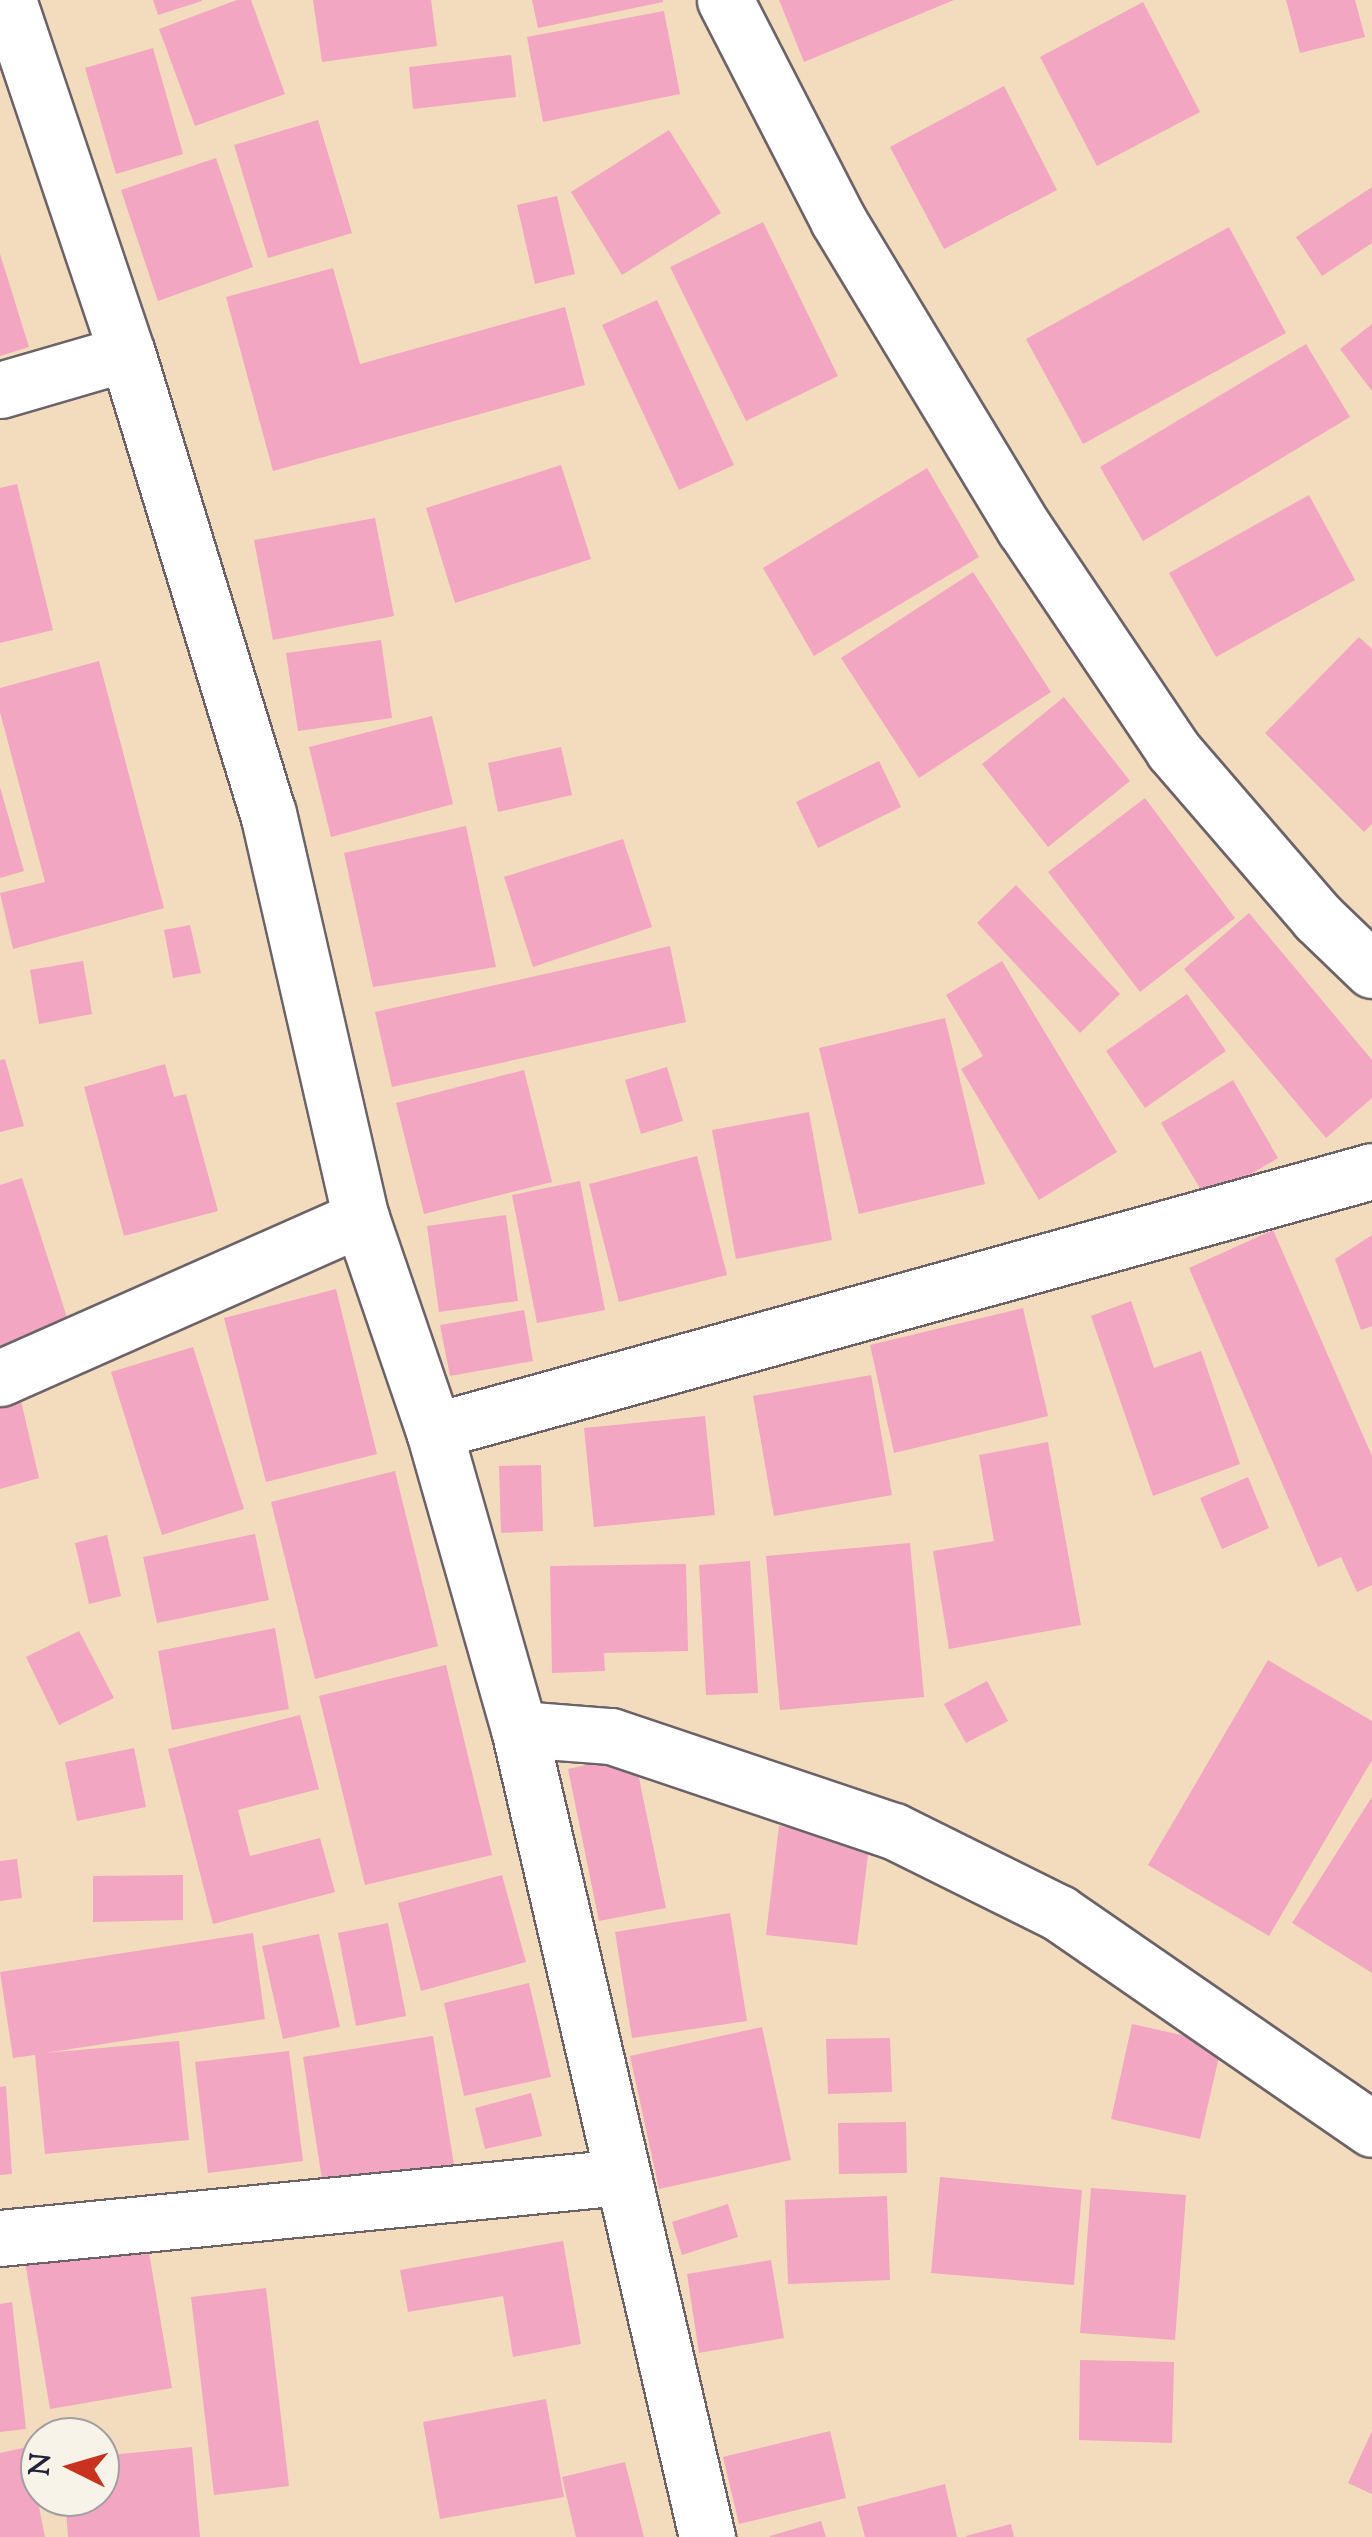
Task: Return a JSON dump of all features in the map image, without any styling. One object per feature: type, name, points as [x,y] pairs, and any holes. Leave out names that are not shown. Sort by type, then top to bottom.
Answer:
[{"type":"street","points":[[8,0],[127,353],[268,813],[361,1218],[434,1430],[519,1729],[707,2537]]},
{"type":"street","points":[[724,0],[838,220],[1034,544],[1173,750],[1318,918],[1372,970]]},
{"type":"street","points":[[0,390],[127,353]]},
{"type":"street","points":[[434,1430],[1372,1171]]},
{"type":"street","points":[[0,1378],[361,1218]]},
{"type":"street","points":[[519,1729],[611,1736],[894,1831],[1059,1914],[1372,2129]]},
{"type":"street","points":[[0,2238],[622,2177]]},
{"type":"building","points":[[153,0],[202,0],[202,1],[158,15]]},
{"type":"building","points":[[237,0],[251,0],[285,94],[195,126],[159,29]]},
{"type":"building","points":[[313,0],[431,0],[437,46],[322,62]]},
{"type":"building","points":[[532,0],[663,0],[663,2],[538,28]]},
{"type":"building","points":[[779,0],[954,0],[804,62]]},
{"type":"building","points":[[1286,0],[1355,0],[1365,37],[1300,53]]},
{"type":"building","points":[[1143,2],[1200,112],[1097,166],[1040,57]]},
{"type":"building","points":[[664,11],[680,94],[543,122],[527,37]]},
{"type":"building","points":[[153,48],[183,154],[116,174],[85,68]]},
{"type":"building","points":[[511,55],[516,97],[413,109],[409,67]]},
{"type":"building","points":[[1004,86],[1057,190],[944,249],[890,147]]},
{"type":"building","points":[[318,120],[352,233],[268,258],[234,145]]},
{"type":"building","points":[[669,130],[721,213],[622,275],[571,192]]},
{"type":"building","points":[[216,158],[253,267],[158,301],[121,190]]},
{"type":"building","points":[[1372,187],[1372,243],[1322,276],[1296,237]]},
{"type":"building","points":[[557,196],[575,274],[535,284],[517,205]]},
{"type":"building","points":[[763,222],[838,376],[746,421],[670,267]]},
{"type":"building","points":[[1229,227],[1286,333],[1083,444],[1026,339]]},
{"type":"building","points":[[0,254],[29,347],[0,356]]},
{"type":"building","points":[[333,268],[360,364],[565,307],[585,385],[273,471],[226,297]]},
{"type":"building","points":[[657,300],[734,465],[679,490],[602,325]]},
{"type":"building","points":[[1372,324],[1372,391],[1340,349]]},
{"type":"building","points":[[1306,344],[1350,417],[1143,541],[1100,467]]},
{"type":"building","points":[[561,465],[591,559],[455,603],[426,508]]},
{"type":"building","points":[[927,468],[979,557],[814,656],[763,568]]},
{"type":"building","points":[[17,484],[53,630],[0,643],[0,488]]},
{"type":"building","points":[[1309,495],[1355,580],[1216,657],[1169,573]]},
{"type":"building","points":[[375,518],[394,616],[273,640],[254,540]]},
{"type":"building","points":[[973,572],[1051,692],[919,778],[841,658]]},
{"type":"building","points":[[1359,637],[1372,649],[1372,824],[1364,832],[1265,733]]},
{"type":"building","points":[[381,640],[392,718],[298,731],[286,653]]},
{"type":"building","points":[[99,661],[164,908],[13,949],[0,893],[45,882],[0,712],[0,688]]},
{"type":"building","points":[[1064,697],[1130,781],[1048,847],[982,764]]},
{"type":"building","points":[[432,716],[453,804],[331,837],[309,747]]},
{"type":"building","points":[[561,747],[572,795],[498,812],[488,763]]},
{"type":"building","points":[[879,761],[901,807],[818,848],[796,802]]},
{"type":"building","points":[[0,787],[24,871],[0,878]]},
{"type":"building","points":[[1145,798],[1235,918],[1140,992],[1048,872]]},
{"type":"building","points":[[466,826],[496,967],[373,987],[344,853]]},
{"type":"building","points":[[623,839],[652,927],[533,967],[504,877]]},
{"type":"building","points":[[1016,885],[1120,994],[1080,1033],[977,923]]},
{"type":"building","points":[[1249,913],[1372,1060],[1372,1098],[1326,1138],[1184,969]]},
{"type":"building","points":[[190,925],[201,973],[173,978],[164,930]]},
{"type":"building","points":[[670,946],[686,1022],[392,1087],[375,1012]]},
{"type":"building","points":[[83,961],[92,1014],[39,1024],[30,970]]},
{"type":"building","points":[[1002,961],[1117,1152],[1039,1200],[961,1069],[983,1056],[946,995]]},
{"type":"building","points":[[1187,994],[1226,1051],[1145,1108],[1106,1051]]},
{"type":"building","points":[[945,1018],[985,1184],[859,1214],[819,1048]]},
{"type":"building","points":[[5,1059],[24,1126],[0,1132],[0,1060]]},
{"type":"building","points":[[165,1064],[174,1097],[186,1094],[218,1211],[124,1236],[84,1087]]},
{"type":"building","points":[[667,1067],[683,1121],[641,1134],[625,1080]]},
{"type":"building","points":[[524,1070],[552,1182],[424,1214],[396,1103]]},
{"type":"building","points":[[1233,1080],[1278,1158],[1207,1200],[1161,1123]]},
{"type":"building","points":[[809,1112],[832,1240],[736,1259],[712,1130]]},
{"type":"building","points":[[697,1156],[727,1275],[619,1302],[589,1184]]},
{"type":"building","points":[[22,1178],[73,1336],[0,1361],[0,1185]]},
{"type":"building","points":[[580,1181],[605,1310],[537,1323],[512,1195]]},
{"type":"building","points":[[506,1215],[518,1301],[439,1312],[427,1226]]},
{"type":"building","points":[[1273,1230],[1372,1456],[1372,1585],[1357,1592],[1341,1557],[1318,1567],[1189,1268]]},
{"type":"building","points":[[1372,1235],[1372,1326],[1361,1330],[1335,1259]]},
{"type":"building","points":[[336,1289],[377,1454],[266,1482],[224,1318]]},
{"type":"building","points":[[1131,1301],[1154,1368],[1201,1351],[1240,1464],[1153,1496],[1091,1316]]},
{"type":"building","points":[[1023,1308],[1048,1416],[894,1453],[870,1345]]},
{"type":"building","points":[[524,1310],[533,1361],[450,1376],[440,1325]]},
{"type":"building","points":[[193,1347],[244,1509],[162,1535],[111,1372]]},
{"type":"building","points":[[871,1375],[892,1495],[774,1516],[753,1396]]},
{"type":"building","points":[[21,1401],[39,1478],[0,1489],[0,1406]]},
{"type":"building","points":[[705,1416],[715,1515],[594,1527],[584,1428]]},
{"type":"building","points":[[1048,1442],[1081,1625],[949,1649],[933,1551],[994,1541],[979,1455]]},
{"type":"building","points":[[541,1465],[543,1531],[501,1533],[499,1466]]},
{"type":"building","points":[[395,1471],[438,1646],[315,1679],[271,1502]]},
{"type":"building","points":[[1248,1477],[1269,1528],[1222,1549],[1200,1498]]},
{"type":"building","points":[[255,1534],[269,1600],[157,1623],[143,1557]]},
{"type":"building","points":[[107,1535],[121,1596],[89,1604],[75,1543]]},
{"type":"building","points":[[910,1543],[924,1697],[780,1710],[766,1556]]},
{"type":"building","points":[[750,1561],[758,1693],[706,1695],[699,1565]]},
{"type":"building","points":[[686,1564],[688,1651],[604,1653],[605,1671],[552,1673],[550,1566]]},
{"type":"building","points":[[275,1628],[289,1709],[172,1730],[158,1651]]},
{"type":"building","points":[[79,1631],[114,1698],[59,1725],[26,1657]]},
{"type":"building","points":[[1268,1660],[1372,1721],[1372,1760],[1269,1936],[1148,1865]]},
{"type":"building","points":[[446,1665],[492,1855],[365,1885],[319,1696]]},
{"type":"building","points":[[987,1681],[1008,1721],[966,1743],[944,1704]]},
{"type":"building","points":[[300,1715],[319,1789],[238,1810],[250,1856],[320,1838],[335,1892],[213,1924],[168,1749]]},
{"type":"building","points":[[134,1748],[146,1807],[77,1821],[65,1762]]},
{"type":"building","points":[[634,1754],[666,1908],[599,1921],[568,1769]]},
{"type":"building","points":[[1372,1797],[1372,1973],[1292,1923]]},
{"type":"building","points":[[779,1826],[870,1838],[857,1945],[766,1935]]},
{"type":"building","points":[[17,1859],[22,1898],[0,1901],[0,1861]]},
{"type":"building","points":[[183,1875],[183,1920],[93,1922],[93,1876]]},
{"type":"building","points":[[502,1875],[526,1962],[421,1991],[398,1903]]},
{"type":"building","points":[[730,1913],[747,2021],[632,2038],[615,1932]]},
{"type":"building","points":[[388,1923],[406,2016],[356,2026],[338,1933]]},
{"type":"building","points":[[253,1933],[265,2019],[45,2053],[179,2041],[189,2140],[45,2154],[35,2055],[13,2058],[0,1972]]},
{"type":"building","points":[[319,1934],[340,2027],[283,2039],[262,1946]]},
{"type":"building","points":[[529,1983],[551,2077],[464,2096],[444,2003]]},
{"type":"building","points":[[1132,2024],[1222,2044],[1200,2139],[1111,2119]]},
{"type":"building","points":[[762,2027],[791,2160],[659,2189],[630,2056]]},
{"type":"building","points":[[433,2036],[454,2165],[323,2186],[303,2057]]},
{"type":"building","points":[[890,2038],[892,2092],[828,2094],[826,2039]]},
{"type":"building","points":[[289,2051],[303,2161],[208,2173],[195,2062]]},
{"type":"building","points":[[6,2086],[12,2174],[0,2175],[0,2087]]},
{"type":"building","points":[[531,2093],[542,2136],[485,2149],[475,2108]]},
{"type":"building","points":[[906,2122],[907,2173],[839,2174],[838,2123]]},
{"type":"building","points":[[940,2177],[1082,2190],[1074,2285],[931,2273]]},
{"type":"building","points":[[1091,2188],[1186,2195],[1175,2340],[1080,2333]]},
{"type":"building","points":[[887,2196],[890,2280],[788,2284],[785,2200]]},
{"type":"building","points":[[728,2204],[738,2237],[682,2255],[672,2222]]},
{"type":"building","points":[[147,2241],[172,2388],[50,2409],[25,2262]]},
{"type":"building","points":[[563,2241],[581,2344],[513,2357],[503,2296],[408,2312],[400,2270]]},
{"type":"building","points":[[771,2260],[784,2338],[699,2353],[687,2274]]},
{"type":"building","points":[[266,2288],[289,2486],[214,2495],[191,2297]]},
{"type":"building","points":[[12,2302],[25,2417],[20,2417],[20,2430],[0,2432],[0,2304]]},
{"type":"building","points":[[1080,2360],[1174,2362],[1172,2443],[1079,2440]]},
{"type":"building","points":[[546,2399],[564,2497],[440,2519],[423,2422]]},
{"type":"building","points":[[830,2431],[846,2498],[739,2524],[723,2457]]},
{"type":"building","points":[[1372,2431],[1372,2494],[1348,2483]]},
{"type":"building","points":[[192,2447],[200,2537],[68,2537],[66,2517],[120,2517],[120,2454]]},
{"type":"building","points":[[20,2449],[20,2517],[41,2517],[45,2537],[0,2537],[0,2453]]},
{"type":"building","points":[[625,2462],[644,2537],[576,2537],[562,2477]]},
{"type":"building","points":[[945,2484],[957,2537],[865,2537],[857,2507]]},
{"type":"building","points":[[821,2521],[826,2537],[770,2537],[770,2536]]},
{"type":"building","points":[[1011,2524],[1014,2537],[966,2537],[966,2536]]}]
